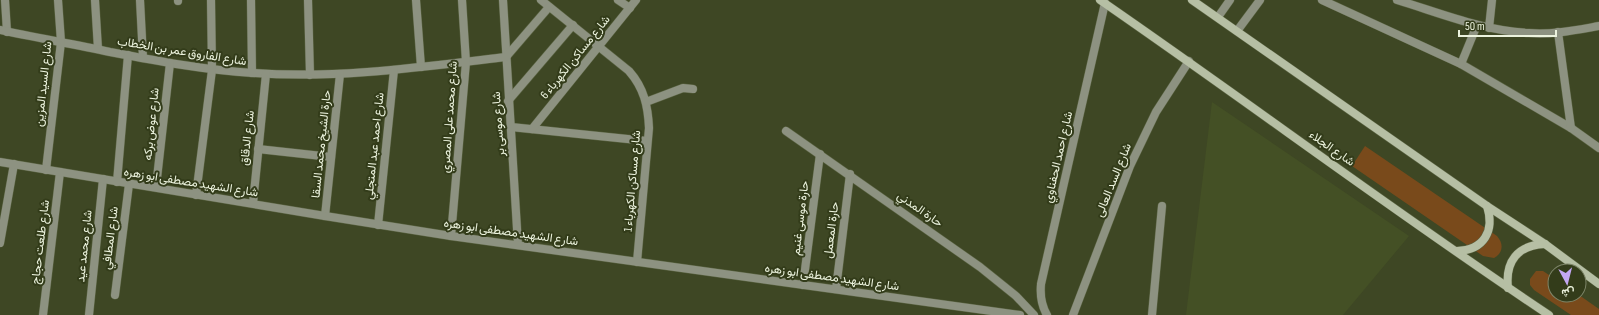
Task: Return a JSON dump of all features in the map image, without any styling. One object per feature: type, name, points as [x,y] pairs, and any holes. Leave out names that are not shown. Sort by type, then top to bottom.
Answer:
[{"type":"main road","points":[[1192,0],[1487,206],[1545,244],[1599,284]]},
{"type":"main road","name":"شارع الجلاء","points":[[1102,2],[1189,61],[1508,288],[1549,315]]},
{"type":"main road","points":[[1456,251],[1466,251],[1477,246],[1485,238],[1489,228],[1490,217],[1487,206]]},
{"type":"main road","points":[[1508,288],[1508,269],[1512,260],[1518,253],[1526,248],[1545,244]]},
{"type":"street","points":[[4,31],[5,0]]},
{"type":"street","name":"شارع السيد المزين","points":[[46,170],[61,42],[58,0]]},
{"type":"street","points":[[95,0],[98,49]]},
{"type":"street","points":[[140,0],[143,58]]},
{"type":"street","points":[[196,195],[212,70],[211,0]]},
{"type":"street","points":[[251,0],[252,73]]},
{"type":"street","points":[[308,0],[310,75]]},
{"type":"street","points":[[416,0],[421,67]]},
{"type":"street","name":"شارع محمد على المصري","points":[[451,236],[466,62],[462,0]]},
{"type":"street","name":"شارع موسى بر","points":[[504,0],[508,101],[518,245]]},
{"type":"street","name":"شارع مساكن الكهرباء 1","points":[[541,0],[629,71],[643,90],[648,115],[648,141],[637,262]]},
{"type":"street","points":[[618,0],[630,8]]},
{"type":"street","name":"شارع مساكن الكهرباء 6","points":[[532,129],[636,0]]},
{"type":"street","points":[[1218,17],[1230,0]]},
{"type":"street","points":[[1237,31],[1260,0]]},
{"type":"street","points":[[1322,0],[1461,64],[1571,128],[1599,148]]},
{"type":"street","points":[[1397,0],[1477,25],[1530,34],[1558,32],[1599,26]]},
{"type":"street","points":[[1489,28],[1492,0]]},
{"type":"street","name":"شارع احمد الحفناوي","points":[[1047,315],[1041,303],[1040,293],[1102,2]]},
{"type":"street","points":[[506,57],[549,7]]},
{"type":"street","points":[[508,101],[573,25]]},
{"type":"street","points":[[1461,64],[1477,25]]},
{"type":"street","name":"شارع الفاروق عمر بن الخطاب","points":[[4,31],[212,70],[266,74],[340,74],[394,70],[506,57]]},
{"type":"street","points":[[1558,32],[1571,128]]},
{"type":"street","points":[[117,182],[128,55]]},
{"type":"street","name":"شارع السد العالى","points":[[1073,315],[1130,166],[1156,112],[1189,61]]},
{"type":"street","name":"شارع عوض بركه","points":[[156,187],[170,63]]},
{"type":"street","name":"شارع احمد عبد المتجلي","points":[[378,224],[394,70]]},
{"type":"street","name":"شارع الدقاق","points":[[253,203],[266,74]]},
{"type":"street","name":"حارة الشيخ محمد السقا","points":[[325,216],[340,74]]},
{"type":"street","points":[[646,102],[683,88],[693,89]]},
{"type":"street","points":[[511,127],[648,141]]},
{"type":"street","name":"حارة المدني","points":[[786,131],[850,174],[980,267],[1016,296],[1034,315]]},
{"type":"street","points":[[258,149],[331,157]]},
{"type":"street","name":"حارة موسى غنيم","points":[[803,285],[820,154]]},
{"type":"street","name":"شارع الشهيد مصطفى ابو زهره","points":[[0,162],[451,236],[1020,315]]},
{"type":"street","points":[[0,243],[14,164]]},
{"type":"street","name":"شارع طلعت حجاج","points":[[43,315],[60,172]]},
{"type":"street","name":"حارة المعمل","points":[[836,290],[850,174]]},
{"type":"street","name":"شارع محمد عيد","points":[[89,315],[103,180]]},
{"type":"street","name":"شارع المطافي","points":[[115,295],[129,184]]},
{"type":"street","points":[[1152,315],[1162,206]]},
{"type":"shaded area","points":[[1212,102],[1409,236],[1343,315],[1186,315]]},
{"type":"shaded area","points":[[1365,146],[1497,236],[1502,245],[1499,254],[1494,258],[1483,256],[1352,166]]},
{"type":"shaded area","points":[[1536,271],[1543,271],[1547,274],[1547,299],[1534,290],[1530,285],[1530,279]]},
{"type":"shaded area","points":[[1587,301],[1599,309],[1599,315],[1571,315],[1553,303],[1587,303]]}]
